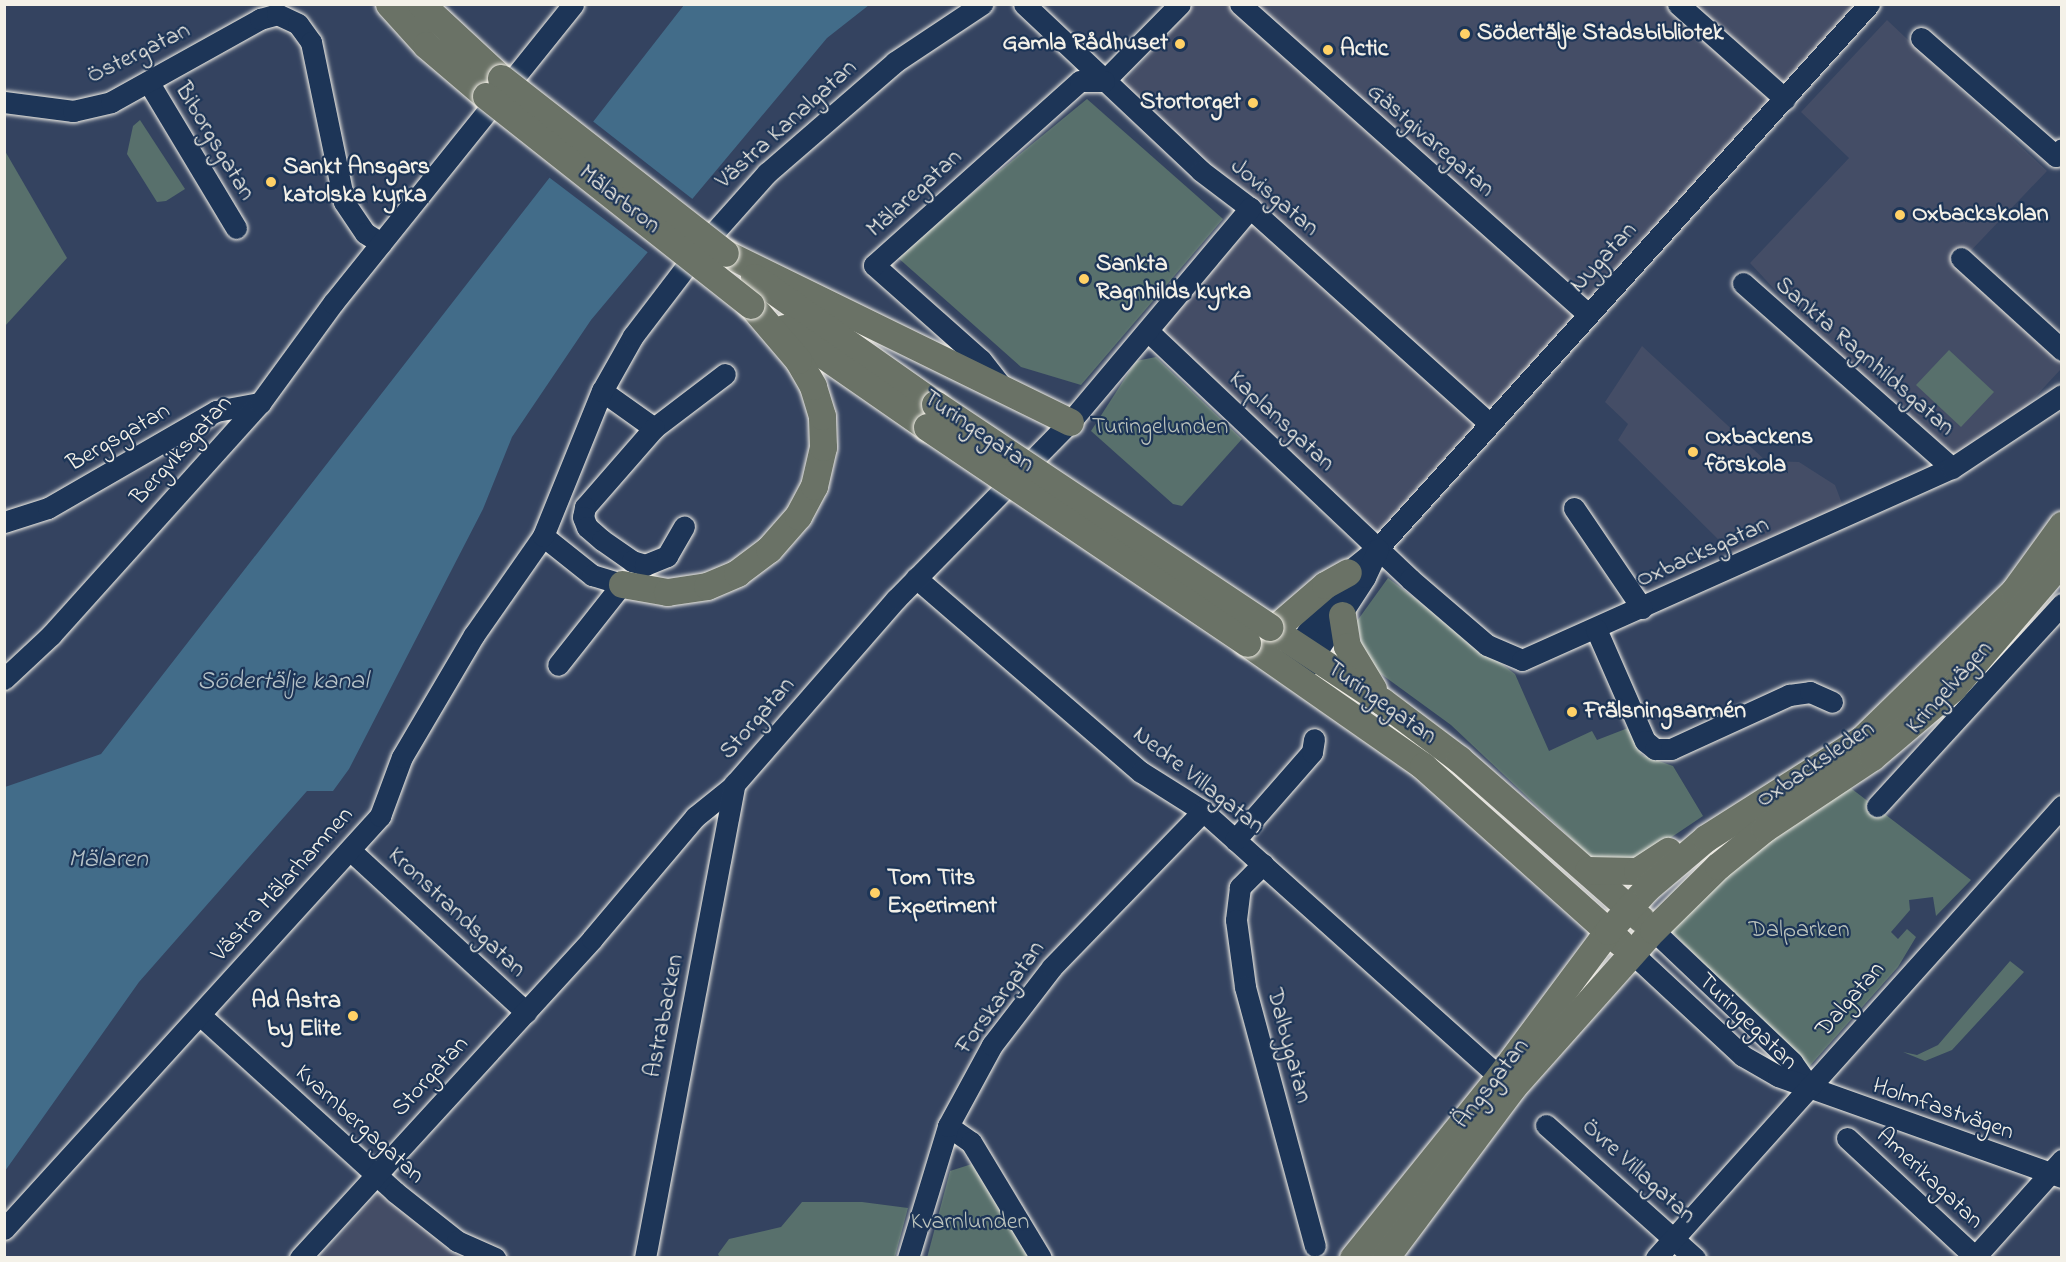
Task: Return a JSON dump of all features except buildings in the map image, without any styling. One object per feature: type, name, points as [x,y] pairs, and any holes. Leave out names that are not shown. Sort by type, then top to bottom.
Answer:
[{"type":"main road","points":[[388,4],[426,45],[494,87]]},
{"type":"main road","points":[[421,4],[494,87]]},
{"type":"main road","name":"Mälarbron","points":[[494,87],[725,253],[764,288]]},
{"type":"main road","name":"Mälarbron","points":[[494,87],[764,288]]},
{"type":"main road","points":[[764,288],[1004,389],[1070,422]]},
{"type":"main road","points":[[622,584],[667,592],[707,586],[737,573],[770,549],[798,516],[814,486],[823,447],[822,416],[813,386],[764,288]]},
{"type":"main road","name":"Turingegatan","points":[[764,288],[931,415],[1247,644],[1423,765],[1632,953]]},
{"type":"main road","name":"Turingegatan","points":[[931,415],[1272,628],[1383,702],[1459,759],[1588,870],[1653,930]]},
{"type":"main road","name":"Oxbacksleden","points":[[1628,908],[1674,864],[1731,822],[1862,739],[2014,591],[2061,525]]},
{"type":"main road","name":"Oxbacksleden","points":[[1653,930],[1718,866],[1757,834],[1872,757],[1953,688],[2061,561]]},
{"type":"main road","points":[[1272,628],[1325,585],[1348,572]]},
{"type":"main road","points":[[1342,615],[1350,654],[1383,702]]},
{"type":"main road","points":[[1588,870],[1637,871],[1714,823],[1731,822]]},
{"type":"main road","name":"Ängsgatan","points":[[1353,1257],[1499,1077],[1608,931],[1628,908]]},
{"type":"main road","name":"Ängsgatan","points":[[1385,1257],[1512,1088],[1653,930]]},
{"type":"street","name":"Bergviksgatan","points":[[4,679],[51,635],[260,403],[381,243],[531,61],[573,4]]},
{"type":"street","name":"Västra Kanalgatan","points":[[543,536],[602,391],[633,336],[741,199],[895,62],[981,4]]},
{"type":"street","points":[[1104,81],[1180,4]]},
{"type":"street","name":"Gästgivaregatan","points":[[1240,4],[1587,313]]},
{"type":"street","points":[[1678,4],[1785,99]]},
{"type":"street","name":"Nygatan","points":[[1291,673],[1348,572],[1378,548],[1587,313],[1785,99],[1869,4]]},
{"type":"street","name":"Jovisgatan","points":[[1029,6],[1104,81],[1201,171],[1250,208],[1488,423]]},
{"type":"street","name":"Östergatan","points":[[4,102],[73,111],[111,102],[149,83],[260,19],[277,14],[298,24],[316,56],[344,202],[354,220],[381,243]]},
{"type":"street","points":[[1921,38],[2056,156],[2061,149]]},
{"type":"street","name":"Mälaregatan","points":[[1004,389],[981,360],[874,265],[1080,81],[1104,81]]},
{"type":"street","name":"Biborgsgatan","points":[[149,83],[236,228]]},
{"type":"street","name":"Storgatan","points":[[300,1257],[526,1012],[695,817],[735,783],[916,578],[1070,422],[1149,332],[1250,208]]},
{"type":"street","points":[[1961,258],[2061,350]]},
{"type":"street","name":"Sankta Ragnhildsgatan","points":[[1743,283],[1952,468]]},
{"type":"street","name":"Kaplansgatan","points":[[1149,332],[1378,548]]},
{"type":"street","points":[[684,526],[667,555],[645,565],[632,561],[602,540],[587,527],[583,517],[585,507],[654,428],[725,374]]},
{"type":"street","points":[[602,391],[654,428]]},
{"type":"street","name":"Oxbacksgatan","points":[[1378,548],[1502,654],[1522,660],[1596,629],[1952,468],[2061,394]]},
{"type":"street","name":"Bergsgatan","points":[[4,522],[48,508],[216,411],[260,403]]},
{"type":"street","points":[[1574,508],[1642,608]]},
{"type":"street","points":[[543,536],[592,575],[622,584],[558,665]]},
{"type":"street","name":"Västra Mälarhamnen","points":[[4,1229],[351,851],[380,816],[393,774],[474,634],[543,536]]},
{"type":"street","name":"Nygatan","points":[[1305,650],[1342,615],[1378,548]]},
{"type":"street","name":"Nedre Villagatan","points":[[916,578],[1142,772],[1203,811],[1499,1077]]},
{"type":"street","name":"Kringelvägen","points":[[1877,806],[2061,604]]},
{"type":"street","points":[[1596,629],[1645,741],[1656,749],[1671,749],[1789,695],[1810,692],[1832,702]]},
{"type":"street","points":[[1235,840],[1312,752],[1314,739]]},
{"type":"street","name":"Astrabacken","points":[[645,1257],[735,783]]},
{"type":"street","name":"Dalgatan","points":[[1656,1257],[2061,806]]},
{"type":"street","name":"Forskargatan","points":[[908,1257],[948,1126],[992,1045],[1052,967],[1203,811]]},
{"type":"street","name":"Kronstrandsgatan","points":[[351,851],[526,1012]]},
{"type":"street","name":"Dalbygatan","points":[[1263,864],[1240,887],[1237,931],[1245,987],[1315,1246]]},
{"type":"street","name":"Turingegatan","points":[[1653,930],[1792,1062],[1809,1086]]},
{"type":"street","name":"Turingegatan","points":[[1632,953],[1743,1056],[1778,1076],[1809,1086]]},
{"type":"street","name":"Kvarnbergagatan","points":[[200,1015],[375,1175],[457,1241],[495,1257]]},
{"type":"street","name":"Holmfastvägen","points":[[1809,1086],[1832,1098],[2057,1170]]},
{"type":"street","name":"Övre Villagatan","points":[[1546,1125],[1695,1257]]},
{"type":"street","points":[[948,1126],[971,1142],[1041,1257]]},
{"type":"street","name":"Amerikagatan","points":[[1847,1138],[1975,1257]]},
{"type":"street","points":[[1975,1257],[2057,1170]]},
{"type":"shaded area","points":[[1194,5],[1860,5],[1380,533],[1145,327],[1248,202],[1122,85]]},
{"type":"shaded area","name":"Oxbackskolan","points":[[1887,20],[2047,171],[1962,260],[2061,354],[2061,369],[1968,469],[1815,333],[1750,263],[1849,158],[1801,112]]},
{"type":"shaded area","name":"Oxbackens förskola","points":[[1642,346],[1766,461],[1799,462],[1835,485],[1843,506],[1733,554],[1618,440],[1628,424],[1605,402]]},
{"type":"shaded area","points":[[381,1190],[452,1253],[461,1257],[320,1258]]},
{"type":"green space","points":[[1087,99],[1223,219],[1081,385],[1021,367],[896,256]]},
{"type":"green space","points":[[140,120],[185,189],[166,201],[157,202],[127,154],[133,126]]},
{"type":"green space","points":[[5,151],[67,258],[4,326]]},
{"type":"green space","points":[[1949,350],[1994,392],[1961,427],[1916,385]]},
{"type":"green space","name":"Turingelunden","points":[[1156,357],[1242,439],[1182,506],[1173,504],[1091,431],[1136,361]]},
{"type":"green space","points":[[1388,578],[1515,674],[1549,751],[1592,731],[1597,740],[1628,728],[1642,755],[1673,766],[1703,816],[1639,859],[1595,861],[1451,725],[1366,663],[1357,621]]},
{"type":"green space","name":"Dalparken","points":[[1848,786],[1971,880],[1936,916],[1933,897],[1909,900],[1910,910],[1891,932],[1898,939],[1907,929],[1916,937],[1898,967],[1808,1068],[1668,928],[1735,862]]},
{"type":"green space","points":[[2010,961],[2024,972],[1952,1050],[1925,1061],[1903,1052],[1917,1055],[1938,1045]]},
{"type":"green space","name":"Kvarnlunden","points":[[972,1164],[1031,1257],[927,1258],[950,1171]]},
{"type":"green space","points":[[802,1202],[862,1202],[908,1208],[895,1257],[720,1258],[718,1254],[729,1239],[781,1227]]},
{"type":"water","name":"Södertälje kanal","points":[[684,5],[869,5],[827,38],[591,320],[512,437],[483,509],[349,769],[333,791],[307,791],[139,982],[5,1171],[5,787],[101,754]]},
{"type":"pier","points":[[590,119],[695,201],[650,254],[546,175]]},
{"type":"place","name":"Södertälje Stadsbibliotek","points":[[1465,34]]},
{"type":"place","name":"Gamla Rådhuset","points":[[1180,44]]},
{"type":"place","name":"Actic","points":[[1328,50]]},
{"type":"place","name":"Stortorget","points":[[1253,103]]},
{"type":"place","name":"Sankt Ansgars katolska kyrka","points":[[271,182]]},
{"type":"place","name":"Oxbackskolan","points":[[1900,215]]},
{"type":"place","name":"Sankta Ragnhilds kyrka","points":[[1084,279]]},
{"type":"place","name":"Oxbackens förskola","points":[[1693,452]]},
{"type":"place","name":"Frälsningsarmén","points":[[1572,712]]},
{"type":"place","name":"Tom Tits Experiment","points":[[875,893]]},
{"type":"place","name":"Ad Astra by Elite","points":[[353,1016]]},
{"type":"water label","name":"Mälaren","points":[[108,861]]}]
